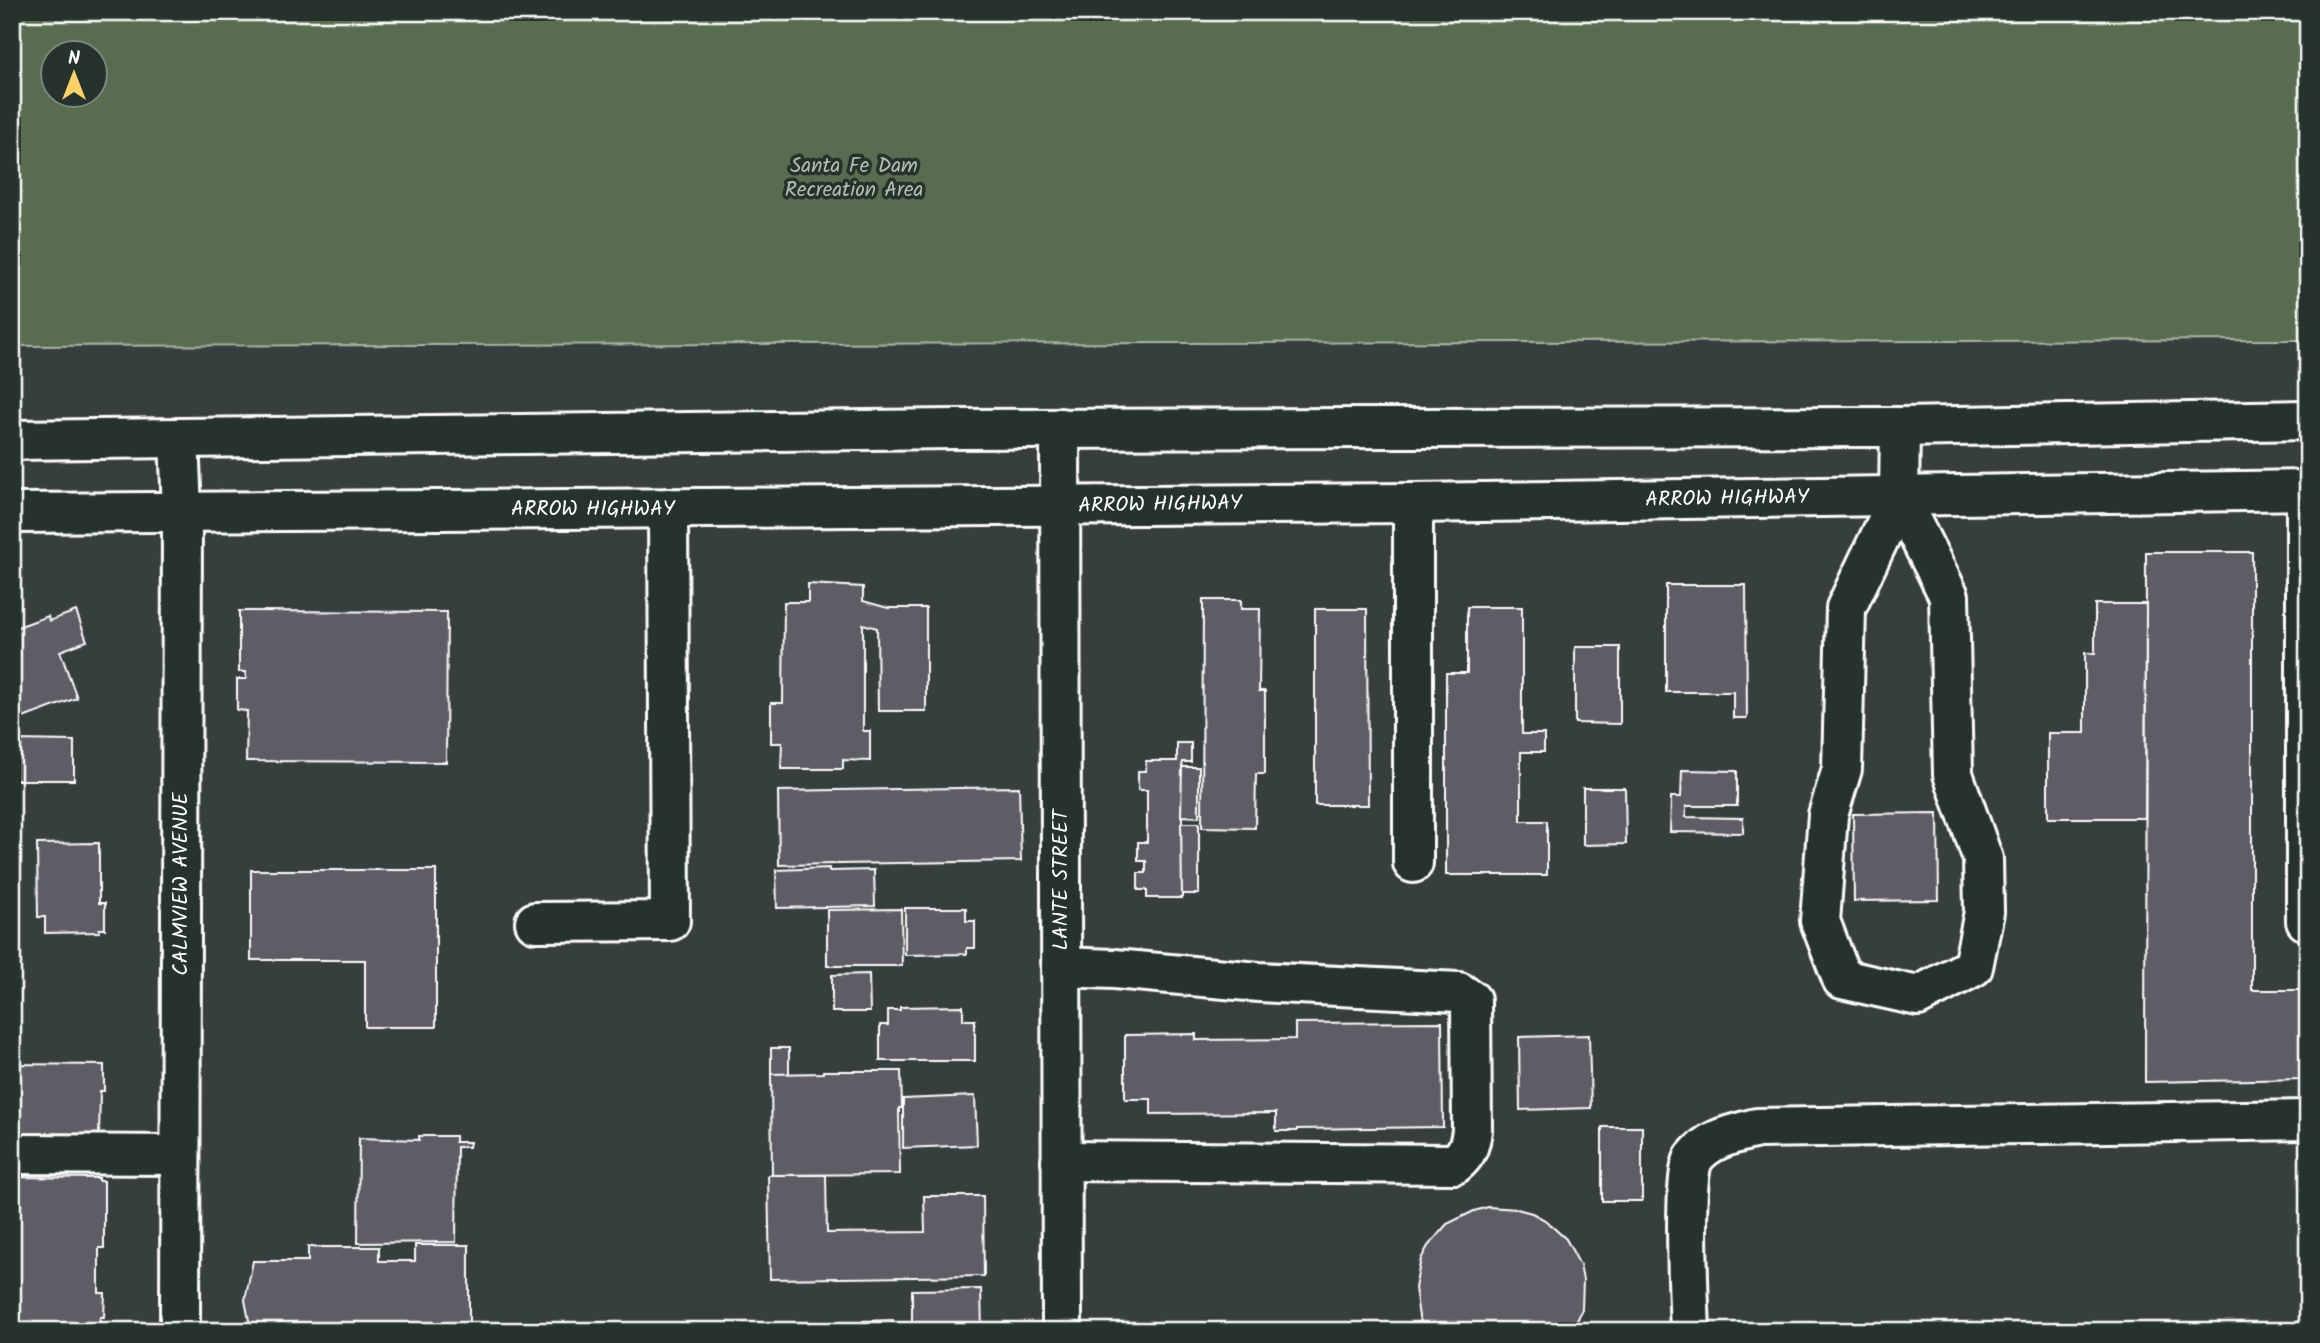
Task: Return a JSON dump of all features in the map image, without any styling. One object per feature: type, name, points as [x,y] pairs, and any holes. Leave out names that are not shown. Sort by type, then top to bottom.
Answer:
[{"type":"main road","points":[[12,440],[1060,428],[1900,427],[2308,421]]},
{"type":"main road","points":[[1899,497],[1949,596],[1953,774],[1983,859],[1984,912],[1973,968],[1918,996],[1842,979],[1819,921],[1828,815],[1842,769],[1846,608],[1899,497],[1900,427]]},
{"type":"main road","name":"LANTE STREET","points":[[1060,428],[1062,1331]]},
{"type":"main road","name":"CALMVIEW AVENUE","points":[[179,438],[182,511],[180,1331]]},
{"type":"main road","points":[[2307,490],[2305,921],[2308,921]]},
{"type":"main road","name":"ARROW HIGHWAY","points":[[12,513],[1413,503],[2307,490]]},
{"type":"main road","points":[[1413,503],[1413,863]]},
{"type":"main road","points":[[535,922],[670,921],[668,508]]},
{"type":"main road","points":[[1061,968],[1459,992],[1471,1000],[1472,1130],[1466,1155],[1455,1164],[1061,1161]]},
{"type":"main road","points":[[1690,1331],[1687,1185],[1693,1158],[1719,1138],[1757,1128],[2308,1120]]},
{"type":"main road","points":[[12,1154],[180,1155]]},
{"type":"green space","name":"Santa Fe Dam Recreation Area","points":[[12,12],[2308,12],[2308,340],[12,346]]},
{"type":"building","points":[[2146,552],[2252,552],[2252,990],[2308,990],[2308,1079],[2145,1082]]},
{"type":"building","points":[[808,584],[863,587],[863,601],[888,608],[926,608],[926,711],[878,711],[877,628],[863,624],[863,731],[870,731],[870,761],[843,760],[843,769],[781,769],[782,743],[771,743],[771,703],[783,703],[784,602],[808,602]]},
{"type":"building","points":[[1666,585],[1746,585],[1747,718],[1733,718],[1733,692],[1666,692]]},
{"type":"building","points":[[1203,600],[1241,600],[1241,609],[1260,609],[1259,691],[1265,691],[1265,774],[1256,774],[1255,828],[1202,827]]},
{"type":"building","points":[[2095,604],[2146,604],[2145,818],[2048,818],[2048,733],[2085,733],[2085,653],[2095,653]]},
{"type":"building","points":[[1467,607],[1522,607],[1522,734],[1544,734],[1544,752],[1521,752],[1521,821],[1547,821],[1547,875],[1446,875],[1446,673],[1467,673]]},
{"type":"building","points":[[1315,609],[1367,609],[1368,805],[1315,805]]},
{"type":"building","points":[[76,611],[87,641],[60,651],[77,698],[23,718],[12,689],[12,629],[48,616],[49,621]]},
{"type":"building","points":[[239,611],[447,612],[446,762],[246,761],[247,711],[237,710],[237,679],[246,679],[246,672],[239,672]]},
{"type":"building","points":[[1575,647],[1620,647],[1620,724],[1575,723]]},
{"type":"building","points":[[12,740],[74,741],[74,780],[12,780]]},
{"type":"building","points":[[1177,743],[1191,743],[1191,762],[1183,762],[1182,767],[1182,898],[1147,898],[1147,890],[1138,890],[1138,873],[1146,873],[1146,861],[1138,861],[1138,842],[1147,842],[1147,790],[1138,790],[1138,771],[1146,771],[1146,761],[1177,761]]},
{"type":"building","points":[[1182,767],[1199,767],[1199,817],[1181,816]]},
{"type":"building","points":[[1682,770],[1737,771],[1737,806],[1686,806],[1686,817],[1743,818],[1743,833],[1670,832],[1671,797],[1681,797]]},
{"type":"building","points":[[1019,787],[1021,861],[779,865],[778,791]]},
{"type":"building","points":[[1583,788],[1625,788],[1626,844],[1583,845]]},
{"type":"building","points":[[1938,813],[1939,900],[1854,901],[1853,814]]},
{"type":"building","points":[[1181,823],[1199,823],[1199,894],[1182,894]]},
{"type":"building","points":[[99,843],[99,903],[105,903],[105,929],[99,929],[99,932],[45,933],[45,917],[38,917],[37,844]]},
{"type":"building","points":[[829,868],[829,871],[874,870],[875,906],[777,908],[776,870]]},
{"type":"building","points":[[251,870],[436,870],[436,1027],[365,1027],[365,960],[251,960]]},
{"type":"building","points":[[905,908],[966,908],[966,921],[975,921],[975,948],[967,948],[967,954],[905,955]]},
{"type":"building","points":[[901,909],[902,966],[827,966],[827,910]]},
{"type":"building","points":[[869,974],[870,1012],[832,1012],[832,975]]},
{"type":"building","points":[[963,1006],[963,1020],[975,1020],[975,1061],[880,1061],[880,1025],[888,1025],[888,1010],[900,1010],[900,1007]]},
{"type":"building","points":[[1442,1022],[1443,1127],[1276,1131],[1276,1113],[1151,1114],[1151,1099],[1125,1099],[1125,1035],[1196,1034],[1196,1040],[1295,1039],[1295,1023]]},
{"type":"building","points":[[1589,1035],[1591,1108],[1520,1110],[1519,1037]]},
{"type":"building","points":[[771,1048],[789,1048],[789,1074],[771,1074]]},
{"type":"building","points":[[12,1064],[104,1065],[104,1091],[100,1091],[99,1138],[12,1137]]},
{"type":"building","points":[[901,1071],[900,1174],[772,1175],[771,1074]]},
{"type":"building","points":[[975,1096],[977,1145],[903,1148],[903,1099]]},
{"type":"building","points":[[1602,1127],[1642,1127],[1642,1201],[1602,1201]]},
{"type":"building","points":[[419,1136],[455,1136],[455,1142],[470,1142],[469,1147],[457,1147],[456,1242],[358,1243],[359,1138],[419,1140]]},
{"type":"building","points":[[768,1175],[826,1175],[827,1233],[925,1232],[924,1196],[983,1196],[984,1276],[770,1279]]},
{"type":"building","points":[[12,1177],[99,1178],[99,1181],[104,1181],[104,1248],[99,1248],[99,1293],[105,1293],[104,1317],[100,1317],[99,1331],[12,1331]]},
{"type":"building","points":[[1488,1207],[1532,1213],[1545,1220],[1566,1239],[1580,1265],[1583,1280],[1582,1309],[1573,1331],[1425,1331],[1419,1317],[1415,1288],[1421,1259],[1428,1246],[1447,1224]]},
{"type":"building","points":[[415,1245],[469,1245],[469,1331],[251,1331],[245,1300],[253,1261],[308,1261],[308,1247],[379,1247],[379,1261],[415,1261]]},
{"type":"building","points":[[981,1289],[982,1331],[912,1331],[912,1290]]},
{"type":"building","points":[[893,1320],[893,1331],[864,1331],[863,1321]]}]
